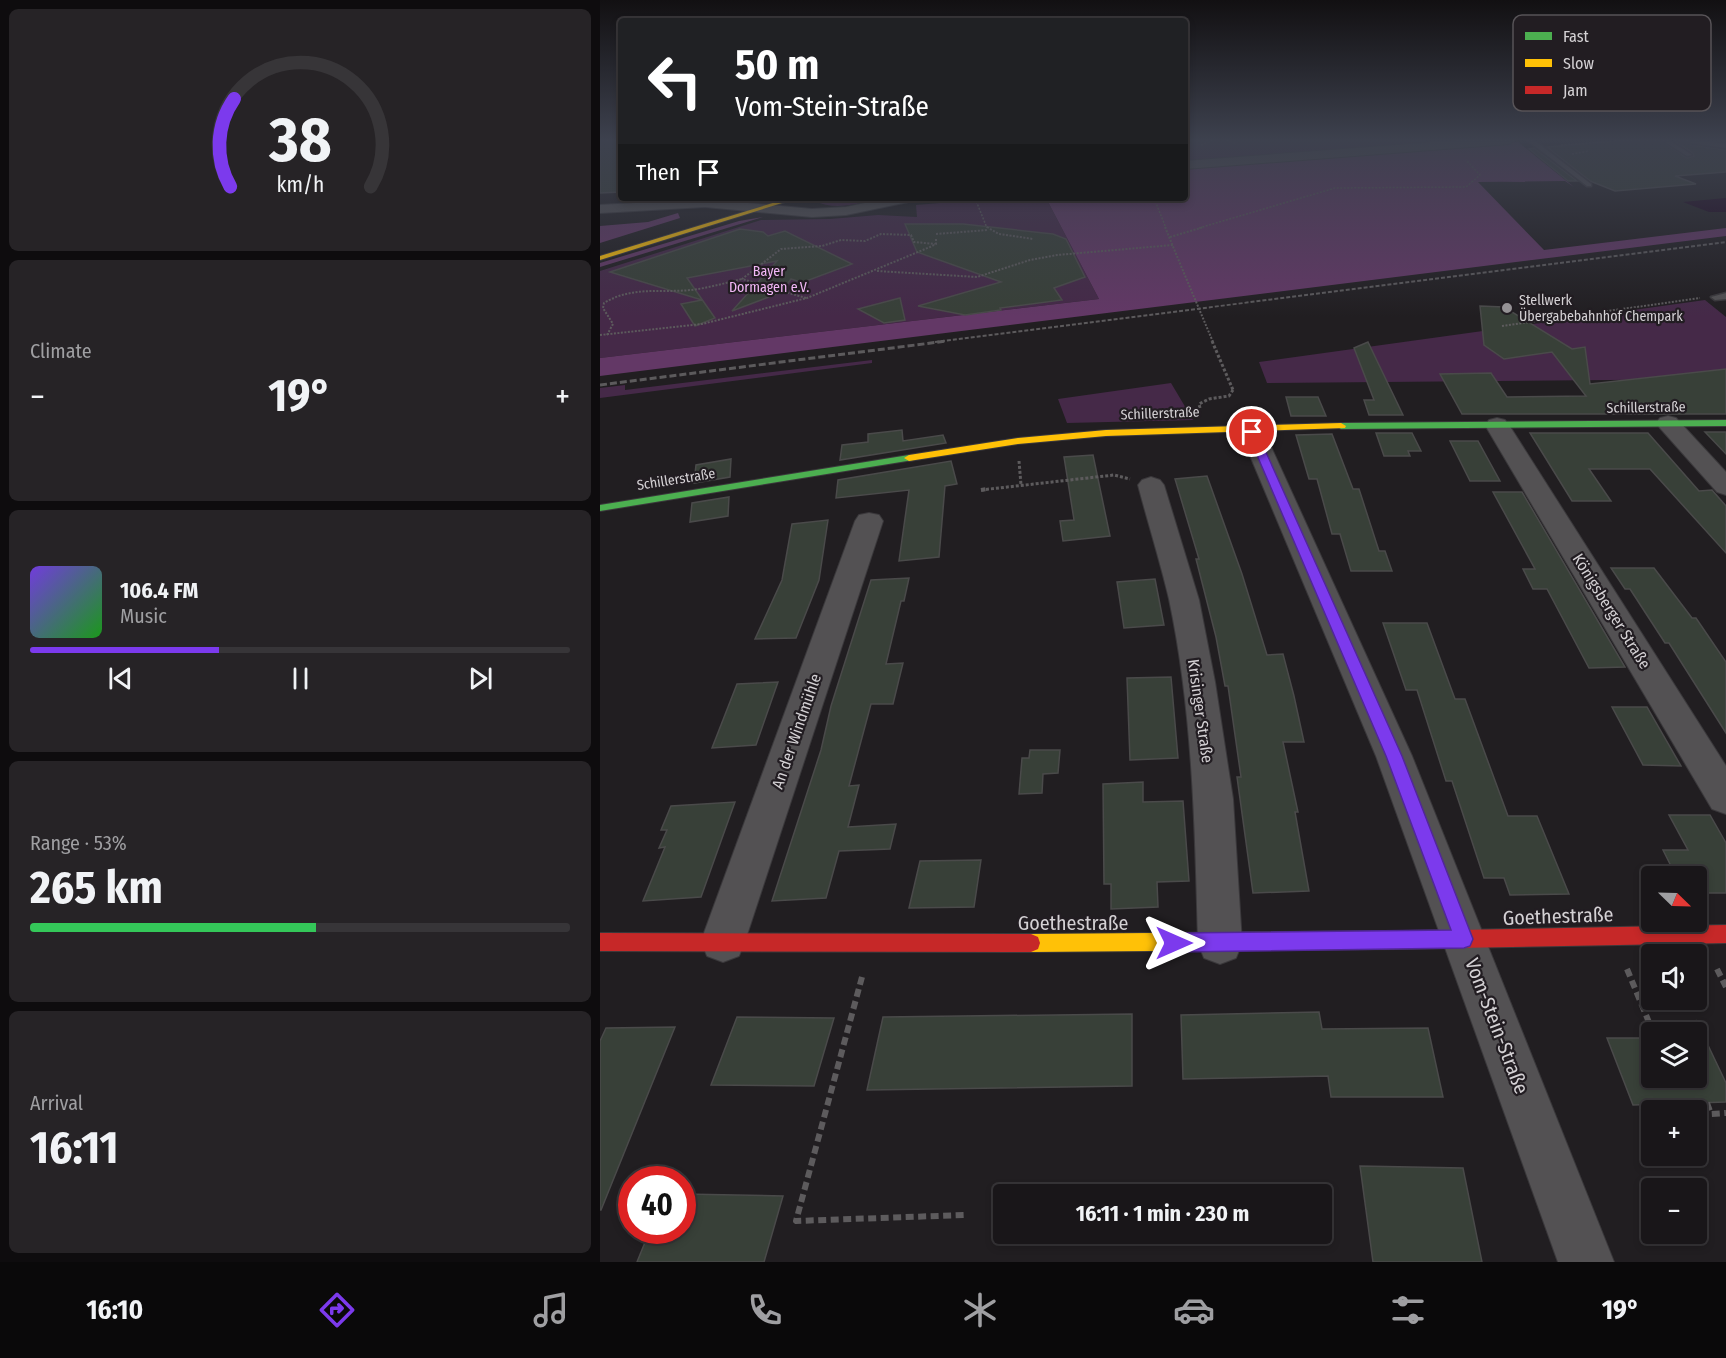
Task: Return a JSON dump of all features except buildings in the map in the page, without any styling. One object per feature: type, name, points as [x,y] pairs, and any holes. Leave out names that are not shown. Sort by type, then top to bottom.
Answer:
[{"type":"street","points":[[804,201],[807,206],[827,213]]},
{"type":"street","points":[[600,250],[741,207],[765,203],[796,213],[827,213],[892,201]]},
{"type":"street","points":[[600,209],[705,203],[741,207]]},
{"type":"street","points":[[600,258],[765,203]]},
{"type":"street","points":[[664,204],[686,206],[699,211],[698,216],[686,223]]},
{"type":"street","points":[[1668,423],[1726,487]]},
{"type":"street","name":"Schillerstraße","points":[[600,508],[1018,441],[1142,429],[1726,423]]},
{"type":"street","name":"Königsberger Straße","points":[[1497,425],[1726,798]]},
{"type":"street","name":"Vom-Stein-Straße","points":[[1250,427],[1394,756],[1586,1262]]},
{"type":"street","name":"Krisinger Straße","points":[[1151,485],[1184,600],[1197,682],[1214,799],[1220,943]]},
{"type":"street","name":"An der Windmühle","points":[[723,941],[869,521]]},
{"type":"street","name":"Goethestraße","points":[[600,942],[1220,943],[1613,934],[1726,934]]},
{"type":"lane","points":[[1715,297],[1726,296]]},
{"type":"path","points":[[1170,237],[1298,199]]},
{"type":"path","points":[[976,201],[988,230]]},
{"type":"path","points":[[1155,201],[1233,390]]},
{"type":"path","points":[[936,234],[988,230],[999,236],[1016,235],[1033,239]]},
{"type":"path","points":[[742,279],[774,252],[791,247],[822,246],[841,240],[865,241],[881,234],[911,235],[914,242],[936,244]]},
{"type":"path","points":[[936,239],[936,244]]},
{"type":"path","points":[[600,335],[702,324],[807,298],[936,244]]},
{"type":"path","points":[[875,270],[929,276],[977,277],[1030,260],[1057,255],[1173,245]]},
{"type":"path","points":[[607,335],[614,324],[603,308],[604,303],[612,297],[641,289],[685,290],[742,279],[807,298]]},
{"type":"path","points":[[1502,326],[1715,297]]},
{"type":"path","points":[[981,490],[1114,475],[1151,485]]},
{"type":"path","points":[[1613,934],[1649,1022]]},
{"type":"path","points":[[872,942],[796,1221],[964,1215]]},
{"type":"path","points":[[1707,1103],[1711,1114],[1726,1113]]},
{"type":"green space","points":[[815,201],[871,201],[841,206]]},
{"type":"green space","name":"Bayer Dormagen e.V.","points":[[940,201],[1048,201],[1099,299],[600,358],[600,271],[761,220],[830,219],[878,215],[917,217],[916,205],[940,203]]},
{"type":"green space","points":[[1705,300],[1726,317],[1726,379],[1267,383],[1259,362]]},
{"type":"green space","points":[[872,360],[872,363],[600,398],[600,388],[625,385],[625,390]]},
{"type":"green space","points":[[1171,383],[1193,420],[1067,423],[1058,399]]},
{"type":"shaded area","points":[[1494,199],[1544,250],[1726,228],[1726,236],[600,376],[600,358],[1099,299],[1048,201]]},
{"type":"shaded area","points":[[1726,199],[1726,212],[1709,212],[1683,202]]},
{"type":"shaded area","points":[[678,213],[680,218],[600,243],[600,226],[648,222]]},
{"type":"shaded area","points":[[763,217],[600,267],[600,263],[739,221]]},
{"type":"railway","points":[[935,342],[1726,242]]},
{"type":"railway","points":[[600,385],[947,341]]},
{"type":"traffic: fast","points":[[1341,426],[1726,423]]},
{"type":"traffic: fast","points":[[600,508],[909,458]]},
{"type":"traffic: slow","points":[[600,258],[785,201]]},
{"type":"traffic: slow","points":[[909,458],[1018,441],[1106,433],[1341,426]]},
{"type":"traffic: slow","points":[[1031,943],[1400,940]]},
{"type":"traffic: jam","points":[[1400,940],[1726,934]]},
{"type":"traffic: jam","points":[[600,942],[1031,943]]},
{"type":"place","name":"Stellwerk Übergabebahnhof Chempark","points":[[1507,308]]},
{"type":"route","points":[[1174,943],[1464,939],[1394,756],[1252,432]]}]
